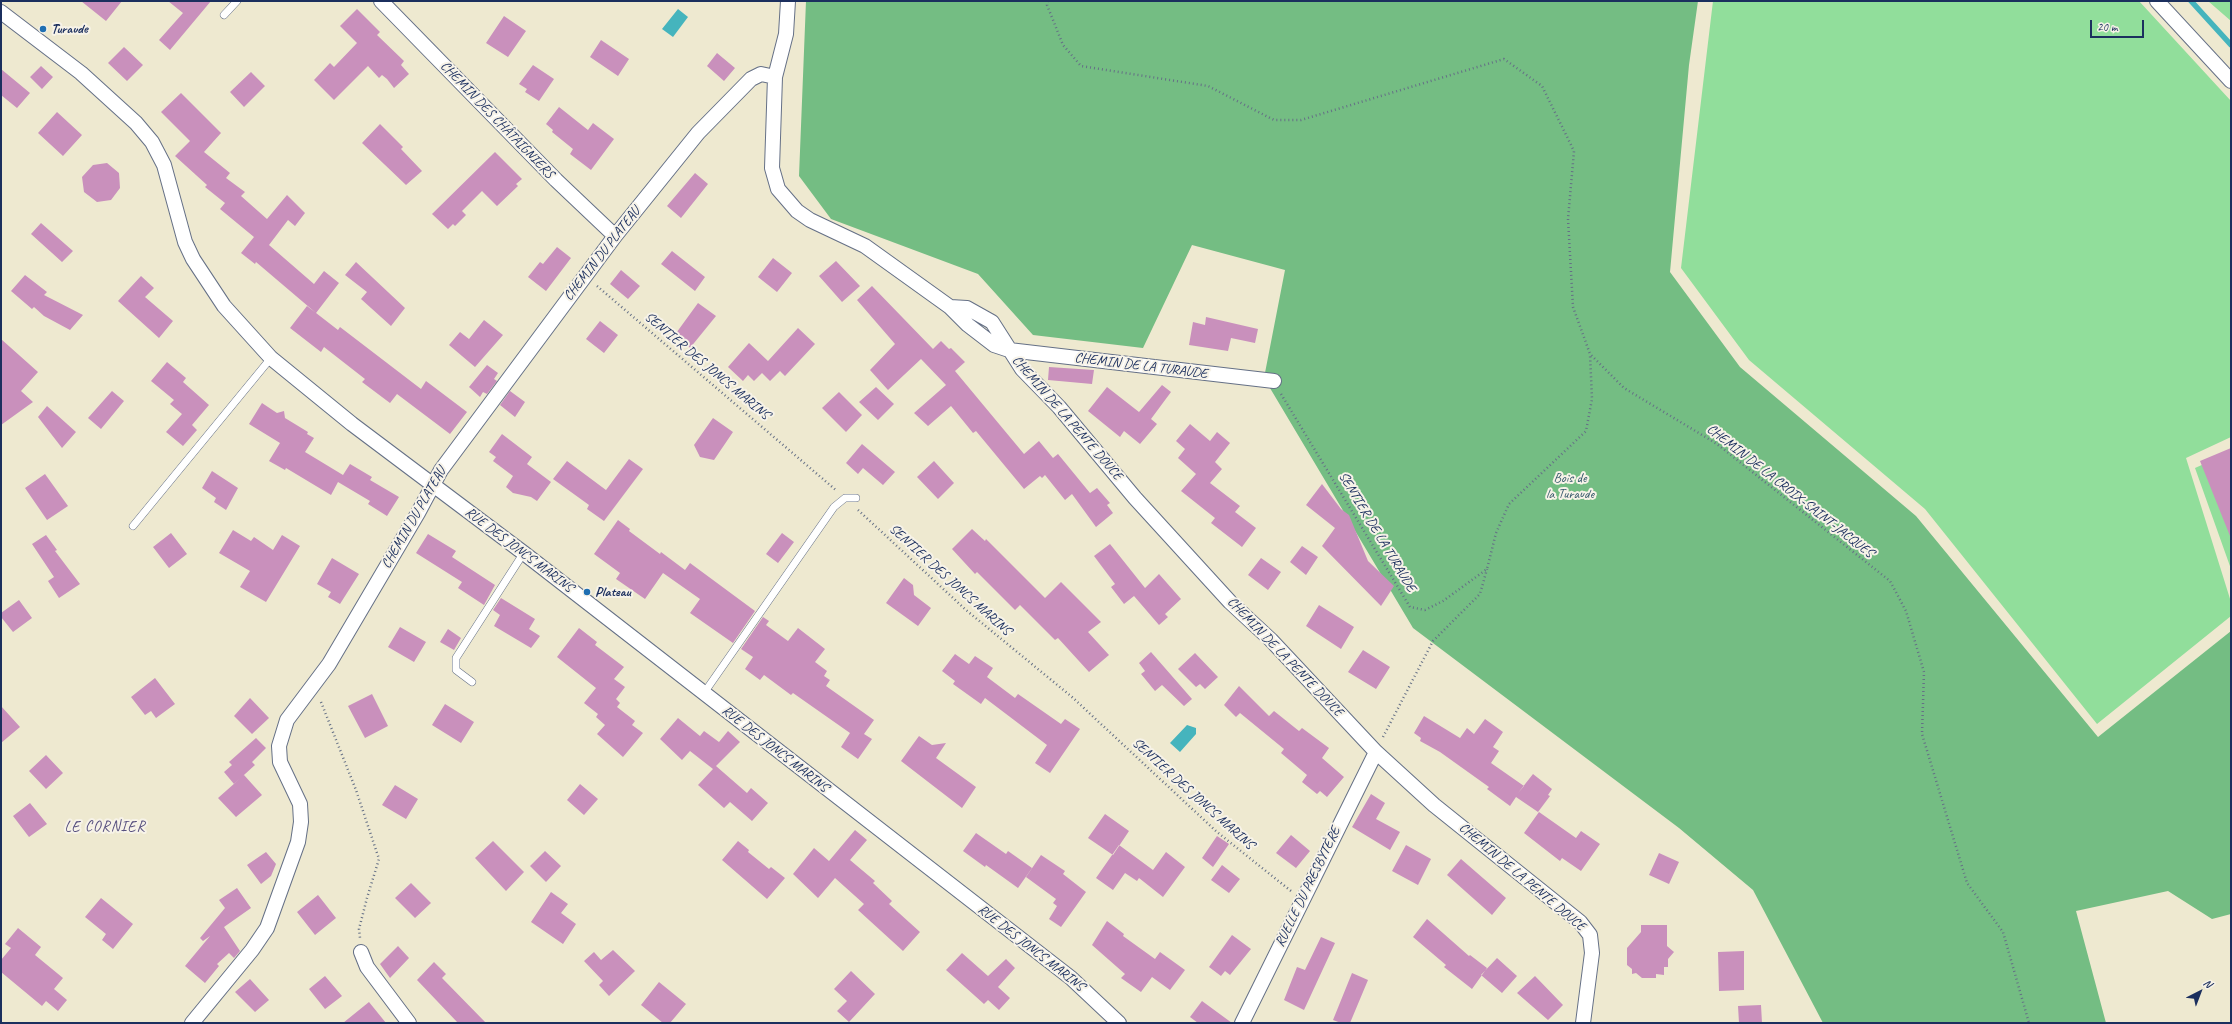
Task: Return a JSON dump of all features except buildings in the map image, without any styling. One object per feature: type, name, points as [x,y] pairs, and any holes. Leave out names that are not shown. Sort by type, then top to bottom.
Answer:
[{"type":"street","name":"CHEMIN DES CHÂTAIGNIERS","points":[[381,1],[556,180],[615,236]]},
{"type":"street","name":"CHEMIN DE LA TURAUDE","points":[[788,1],[786,34],[775,77],[772,168],[778,189],[789,203],[810,220],[865,246],[950,307],[968,325],[994,345],[1008,350],[1274,381]]},
{"type":"street","points":[[2158,1],[2231,81]]},
{"type":"street","name":"RUE DES JONCS MARINS","points":[[1,12],[87,77],[136,123],[152,142],[164,165],[185,242],[193,259],[224,306],[271,358],[352,424],[704,693],[1071,978],[1119,1023]]},
{"type":"street","name":"CHEMIN DU PLATEAU","points":[[192,1023],[252,950],[267,928],[298,842],[301,822],[300,804],[280,762],[279,746],[286,720],[329,664],[378,582],[441,470],[584,276],[698,133],[750,79],[761,74],[775,77]]},
{"type":"street","name":"CHEMIN DE LA PENTE DOUCE","points":[[1008,350],[1022,369],[1059,407],[1135,498],[1230,602],[1271,640],[1376,752],[1434,805],[1580,922],[1590,935],[1592,953],[1583,1023]]},
{"type":"street","name":"RUELLE DU PRESBYTÈRE","points":[[1242,1023],[1376,752]]},
{"type":"street","points":[[360,952],[367,967],[409,1023]]},
{"type":"lane","points":[[224,15],[237,1]]},
{"type":"lane","points":[[133,526],[271,358]]},
{"type":"lane","points":[[704,693],[834,507],[845,498],[856,498]]},
{"type":"lane","points":[[472,682],[456,670],[456,658],[523,554]]},
{"type":"path","name":"CHEMIN DE LA CROIX-SAINT-JACQUES","points":[[1048,1],[1047,5],[1063,45],[1081,66],[1208,86],[1274,120],[1301,120],[1504,59],[1542,86],[1574,151],[1568,219],[1574,307],[1590,354],[1624,388],[1717,444],[1890,581],[1906,611],[1924,672],[1922,734],[1968,883],[2003,932],[2029,1023]]},
{"type":"path","name":"SENTIER DES JONCS MARINS","points":[[584,276],[845,498],[966,610],[1072,697],[1217,832],[1303,898]]},
{"type":"path","points":[[1376,752],[1433,641],[1480,594],[1496,533],[1509,504],[1586,431],[1592,399],[1590,354]]},
{"type":"path","name":"SENTIER DE LA TURAUDE","points":[[1274,381],[1410,607],[1425,610],[1443,601],[1487,568]]},
{"type":"path","points":[[316,681],[319,698],[356,790],[379,860],[359,928],[360,952]]},
{"type":"green space","name":"Bois de la Turaude","points":[[806,1],[1698,1],[1689,65],[1670,272],[1740,367],[1916,516],[2098,737],[2231,631],[2231,914],[2212,919],[2168,891],[2076,911],[2106,1023],[1823,1023],[1753,890],[1679,828],[1413,628],[1264,378],[1285,270],[1192,245],[1143,348],[1033,335],[978,274],[831,219],[799,176]]},
{"type":"green space","points":[[1713,1],[2139,1],[2231,101],[2231,437],[2186,458],[2231,602],[2231,616],[2097,724],[1925,509],[1749,360],[1681,268]]},
{"type":"green space","points":[[2208,1],[2231,1],[2231,21]]},
{"type":"green space","points":[[2231,452],[2231,569],[2195,468]]},
{"type":"water","points":[[678,9],[688,17],[673,37],[662,29]]},
{"type":"water","points":[[1187,725],[1196,728],[1196,734],[1180,752],[1170,743]]},
{"type":"waterway","points":[[2191,1],[2231,45]]},
{"type":"place","name":"Turaude","points":[[43,29]]},
{"type":"place","name":"Plateau","points":[[587,592]]},
{"type":"district","name":"LE CORNIER","points":[[105,827]]}]
